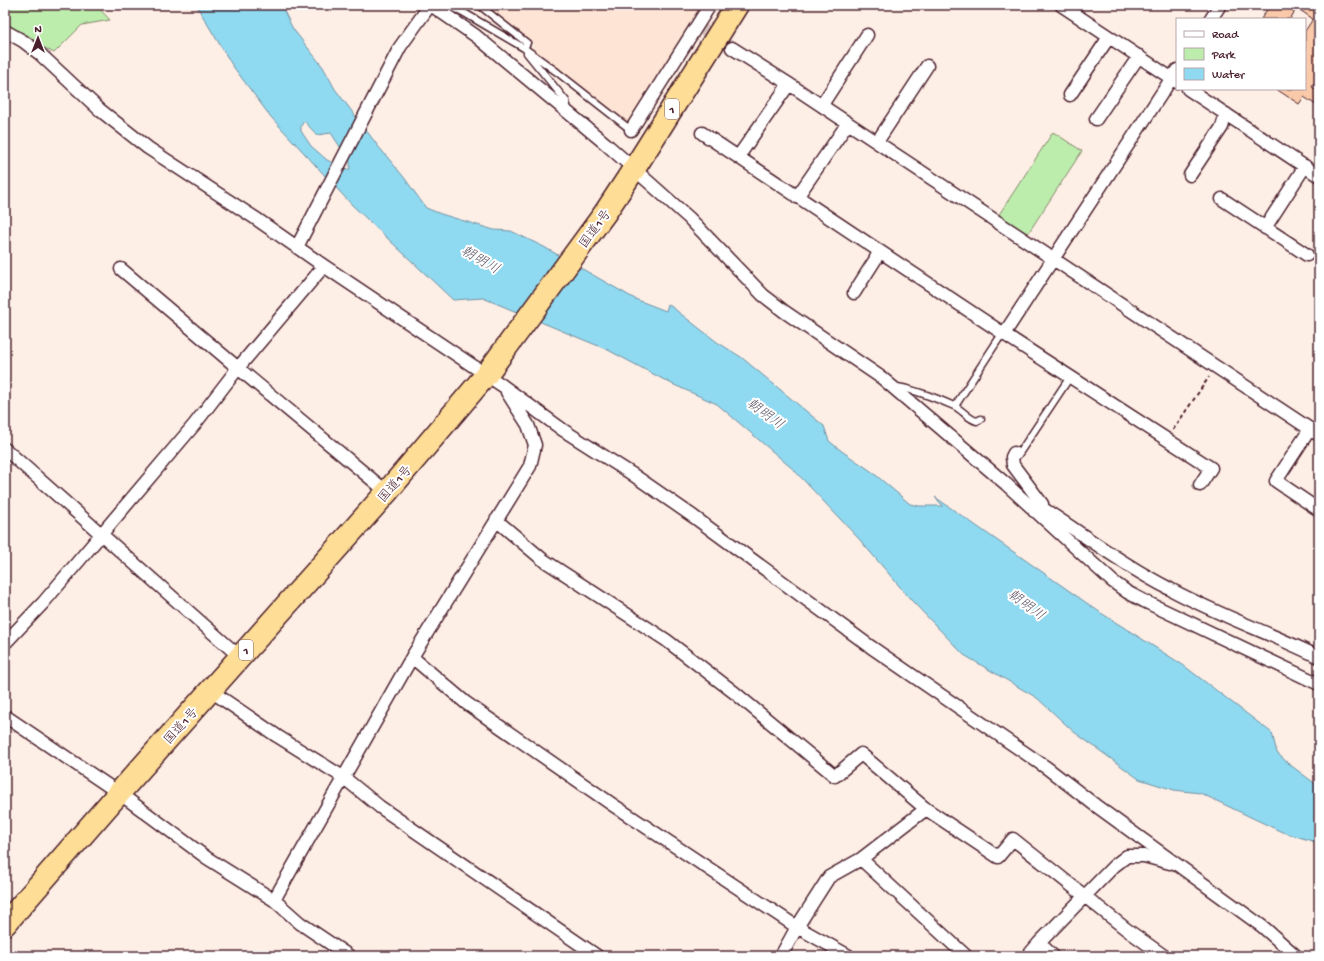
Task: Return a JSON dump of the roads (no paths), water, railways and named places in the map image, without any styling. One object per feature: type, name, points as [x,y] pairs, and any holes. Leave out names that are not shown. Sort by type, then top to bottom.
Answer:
[{"type":"highway","name":"国道1号","points":[[5,924],[119,793],[387,492],[495,380],[501,355],[634,170],[737,5]]},
{"type":"street","points":[[297,247],[400,47],[430,5],[476,36],[606,144],[689,218],[764,295],[785,312],[882,378],[1006,484],[1038,509],[1112,581],[1127,592],[1319,684]]},
{"type":"street","points":[[631,130],[699,27],[710,5]]},
{"type":"street","points":[[1004,334],[1052,258],[1175,77],[1139,56],[1061,5]]},
{"type":"street","points":[[1212,18],[1220,5]]},
{"type":"street","points":[[5,31],[23,41],[40,54],[100,110],[148,148],[256,218],[324,266],[495,380],[563,430],[632,474],[694,517],[871,648],[1047,768],[1107,814],[1263,927],[1296,956]]},
{"type":"street","points":[[822,106],[867,35]]},
{"type":"street","points":[[1070,95],[1109,37]]},
{"type":"street","points":[[732,48],[877,142],[1314,432],[1276,481],[1319,510]]},
{"type":"street","points":[[1096,119],[1139,56]]},
{"type":"street","points":[[877,142],[927,66]]},
{"type":"street","points":[[738,157],[789,84]]},
{"type":"street","points":[[1190,90],[1319,176]]},
{"type":"street","points":[[1190,175],[1222,128],[1226,114]]},
{"type":"street","points":[[797,197],[848,123]]},
{"type":"street","points":[[702,133],[1004,334],[1211,468],[1200,485]]},
{"type":"street","points":[[1265,228],[1305,166]]},
{"type":"street","points":[[1222,199],[1306,255]]},
{"type":"street","points":[[854,293],[879,251]]},
{"type":"street","points":[[5,643],[43,603],[102,534],[194,425],[238,368],[324,266]]},
{"type":"street","points":[[121,269],[387,492]]},
{"type":"street","points":[[274,900],[412,657],[530,466],[536,445],[528,425],[495,380]]},
{"type":"street","points":[[5,449],[240,658]]},
{"type":"street","points":[[1016,454],[1012,457],[1013,465],[1042,504],[1038,509]]},
{"type":"street","points":[[1038,509],[1168,588],[1223,615],[1319,657]]},
{"type":"street","points":[[496,520],[542,559],[666,640],[735,693],[835,776],[862,754],[926,809],[998,857],[1013,839],[1126,929],[1164,956]]},
{"type":"street","points":[[412,657],[466,703],[613,805],[797,927],[849,956]]},
{"type":"street","points":[[211,691],[277,736],[343,777],[380,807],[597,956]]},
{"type":"street","points":[[5,716],[119,793],[207,858],[274,900],[300,923],[349,956]]},
{"type":"street","points":[[780,956],[829,877],[862,859],[926,809]]},
{"type":"street","points":[[1028,956],[1114,866],[1127,856],[1144,856],[1180,866]]},
{"type":"street","points":[[862,859],[966,956]]},
{"type":"street","points":[[1039,943],[1053,956]]},
{"type":"lane","points":[[446,5],[461,11],[524,48],[631,130]]},
{"type":"lane","points":[[479,5],[527,43],[524,48]]},
{"type":"lane","points":[[524,48],[566,101],[569,114]]},
{"type":"lane","points":[[955,406],[1000,337],[1004,334]]},
{"type":"lane","points":[[1016,454],[1070,377]]},
{"type":"lane","points":[[891,386],[907,389],[955,406],[972,420],[977,421],[981,419]]},
{"type":"water","name":"朝明川","points":[[196,5],[281,5],[293,29],[323,67],[335,89],[426,208],[494,230],[511,231],[544,247],[635,299],[666,311],[668,304],[717,342],[741,357],[824,426],[829,441],[871,471],[910,504],[919,506],[943,506],[935,497],[1101,613],[1183,665],[1272,733],[1277,753],[1319,787],[1319,843],[1282,832],[1200,793],[1174,790],[1139,779],[1074,732],[1037,698],[964,655],[912,601],[859,539],[794,470],[717,404],[672,384],[608,350],[483,298],[453,300],[352,205],[270,116],[232,65]],"holes":[[[304,121],[317,135],[331,133],[350,162],[350,169],[345,169],[327,160],[311,146],[301,131],[301,126]]]},
{"type":"tunnel","points":[[701,28],[732,48]]}]
